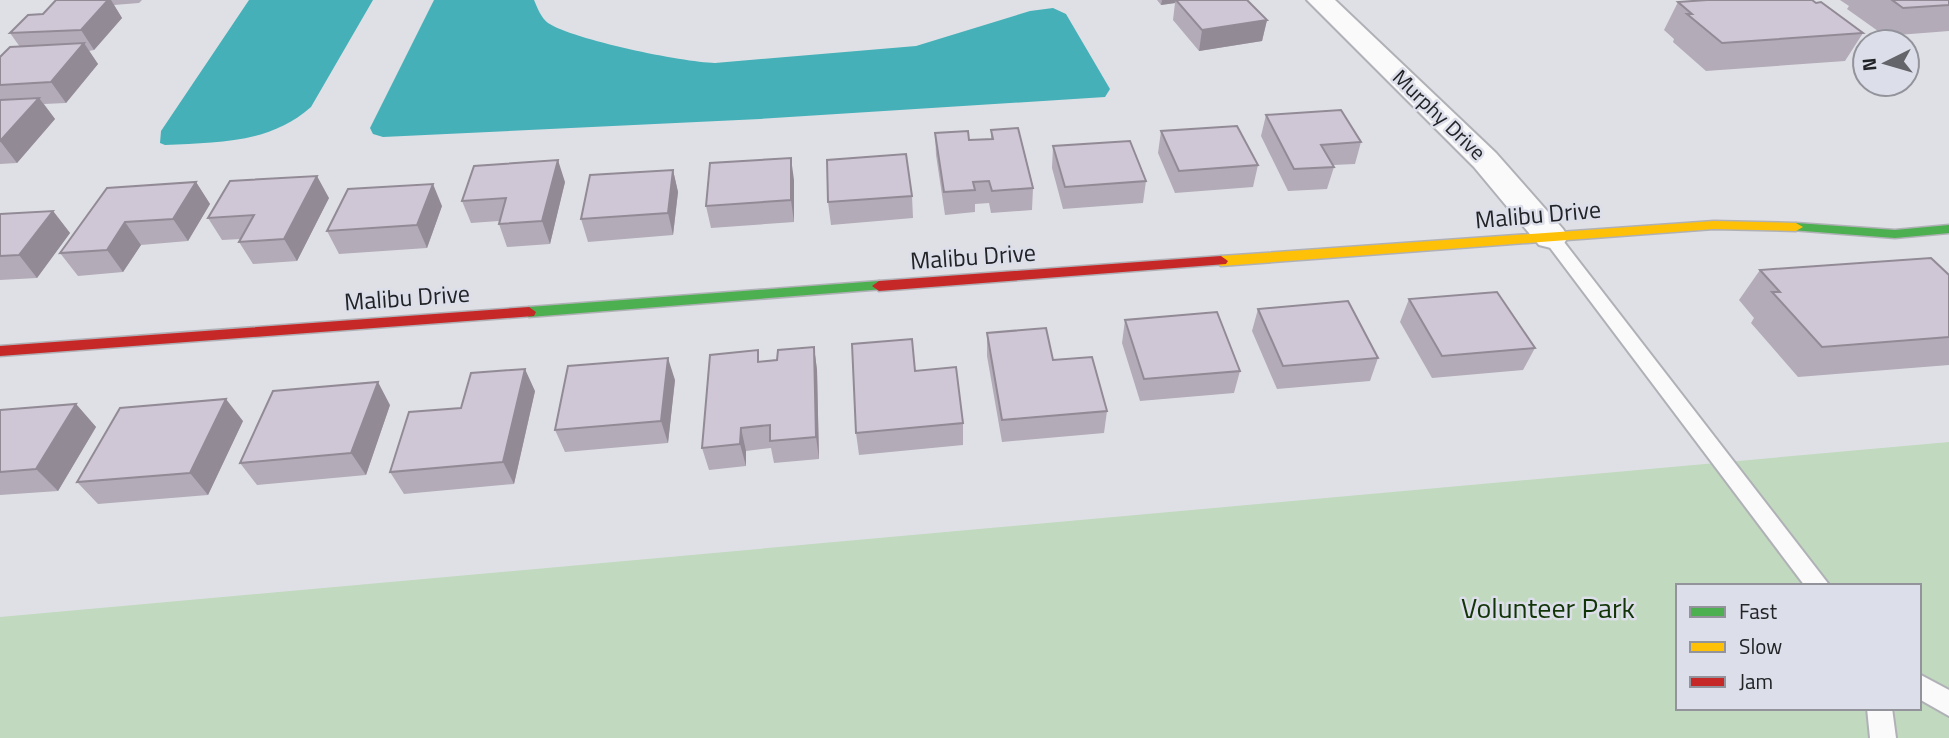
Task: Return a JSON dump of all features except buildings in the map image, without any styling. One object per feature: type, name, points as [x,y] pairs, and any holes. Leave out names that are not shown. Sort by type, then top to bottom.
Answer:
[{"type":"street","name":"Murphy Drive","points":[[1320,0],[1485,160],[1551,237]]},
{"type":"street","name":"Malibu Drive","points":[[0,351],[1714,225],[1764,225],[1895,234],[1949,229]]},
{"type":"lane","points":[[1551,237],[1817,584]]},
{"type":"lane","points":[[1921,686],[1949,704]]},
{"type":"lane","points":[[1879,710],[1883,738]]},
{"type":"green space","name":"Volunteer Park","points":[[1949,442],[1949,738],[0,738],[0,617]]},
{"type":"water","points":[[249,0],[373,0],[311,107],[295,119],[278,128],[242,139],[165,145],[160,143],[161,131]]},
{"type":"water","points":[[434,0],[534,0],[548,23],[561,30],[655,54],[715,63],[916,46],[1030,11],[1053,8],[1066,14],[1110,89],[1105,97],[760,119],[383,137],[373,134],[370,128]]},
{"type":"traffic: fast","points":[[1796,227],[1895,234],[1949,229]]},
{"type":"traffic: fast","points":[[529,312],[879,286]]},
{"type":"traffic: slow","points":[[1221,261],[1714,225],[1796,227]]},
{"type":"traffic: jam","points":[[879,286],[1221,261]]},
{"type":"traffic: jam","points":[[0,351],[529,312]]}]
